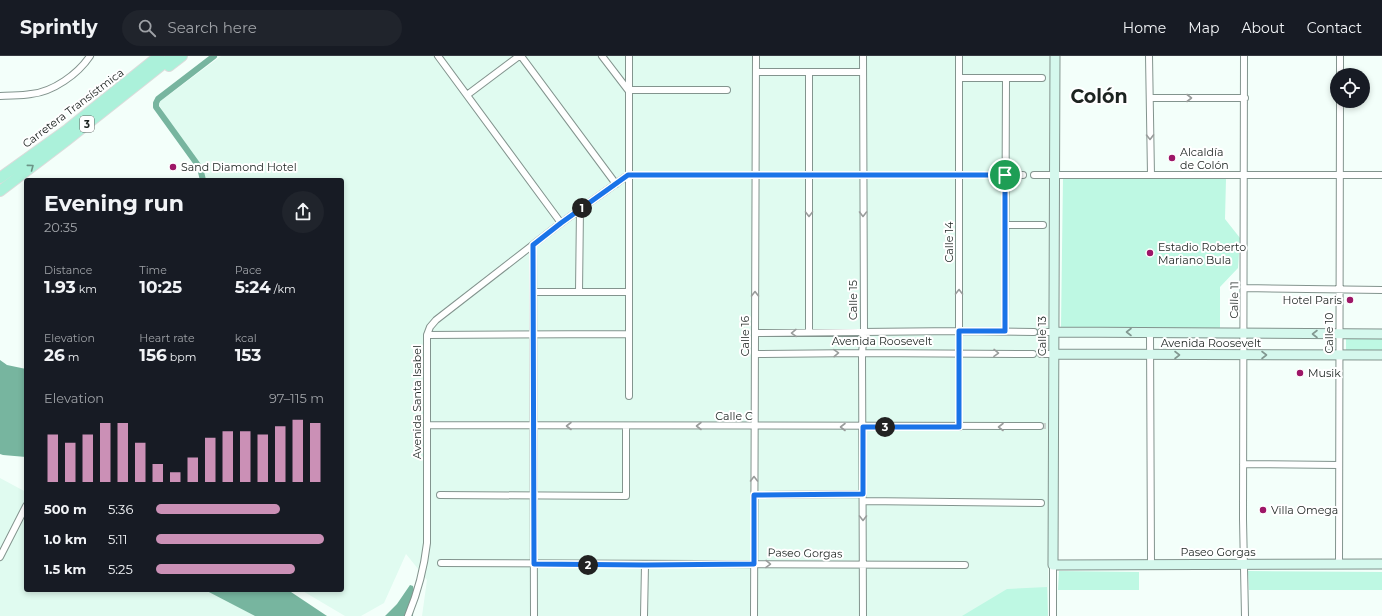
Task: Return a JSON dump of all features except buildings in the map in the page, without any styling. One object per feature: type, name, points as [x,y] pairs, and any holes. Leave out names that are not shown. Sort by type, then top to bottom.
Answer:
[{"type":"main road","name":"Carretera Transístmica","points":[[0,178],[68,129],[159,56]]},
{"type":"main road","name":"Carretera Transístmica","points":[[0,191],[173,56]]},
{"type":"main road","points":[[142,80],[166,68],[182,56]]},
{"type":"main road","name":"Calle 13","points":[[1053,565],[1047,503],[1054,354],[1054,56]]},
{"type":"main road","name":"Avenida Roosevelt","points":[[1054,332],[1382,334]]},
{"type":"main road","name":"Avenida Roosevelt","points":[[1054,354],[1382,355]]},
{"type":"main road","name":"Paseo Gorgas","points":[[1053,565],[1382,564]]},
{"type":"street","points":[[0,96],[32,94],[67,80],[81,68],[90,56]]},
{"type":"street","points":[[438,56],[561,223]]},
{"type":"street","points":[[467,95],[520,56],[616,184]]},
{"type":"street","points":[[602,56],[628,90]]},
{"type":"street","points":[[629,56],[629,396]]},
{"type":"street","name":"Calle 16","points":[[754,616],[756,56]]},
{"type":"street","name":"Calle 15","points":[[863,56],[863,616]]},
{"type":"street","name":"Calle 14","points":[[959,56],[959,427]]},
{"type":"street","points":[[1149,56],[1151,175]]},
{"type":"street","name":"Calle 11","points":[[1244,56],[1243,464],[1245,616]]},
{"type":"street","points":[[1340,56],[1340,68]]},
{"type":"street","points":[[756,72],[863,72]]},
{"type":"street","points":[[809,72],[809,332]]},
{"type":"street","points":[[959,78],[1042,78]]},
{"type":"street","points":[[1005,331],[1006,78]]},
{"type":"street","points":[[628,90],[727,90]]},
{"type":"street","points":[[1150,98],[1245,98]]},
{"type":"street","name":"Calle 10","points":[[1339,565],[1340,108]]},
{"type":"street","points":[[628,175],[1024,175]]},
{"type":"street","name":"Avenida Santa Isabel","points":[[408,616],[423,571],[427,543],[427,335],[430,327],[436,320],[561,223],[628,175]]},
{"type":"street","points":[[1034,175],[1382,175]]},
{"type":"street","points":[[579,292],[580,209]]},
{"type":"street","points":[[1005,226],[1043,225]]},
{"type":"street","points":[[533,245],[534,616]]},
{"type":"street","points":[[1244,288],[1382,290]]},
{"type":"street","points":[[533,292],[629,292]]},
{"type":"street","name":"Avenida Roosevelt","points":[[755,333],[959,331],[1034,332]]},
{"type":"street","name":"Avenida Roosevelt","points":[[1041,332],[1054,332]]},
{"type":"street","points":[[1150,333],[1151,564]]},
{"type":"street","points":[[427,335],[629,334]]},
{"type":"street","name":"Avenida Roosevelt","points":[[755,354],[1034,354]]},
{"type":"street","name":"Avenida Roosevelt","points":[[1041,354],[1054,354]]},
{"type":"street","name":"Calle C","points":[[428,425],[863,427],[1040,426]]},
{"type":"street","points":[[440,495],[626,496],[626,426]]},
{"type":"street","points":[[1243,464],[1339,465]]},
{"type":"street","points":[[754,495],[863,494]]},
{"type":"street","points":[[863,501],[1047,503]]},
{"type":"street","points":[[0,557],[24,510]]},
{"type":"street","name":"Paseo Gorgas","points":[[441,563],[965,566]]},
{"type":"street","points":[[644,616],[645,565]]},
{"type":"street","name":"Calle 13","points":[[1053,565],[1053,616]]},
{"type":"shaded area","points":[[221,56],[1050,56],[1048,616],[422,616],[427,580],[406,554],[384,603],[361,616],[345,616],[304,592],[344,592],[344,178],[203,178],[158,103]]},
{"type":"shaded area","name":"Estadio Roberto Mariano Bula","points":[[1063,177],[1226,179],[1225,219],[1240,238],[1238,268],[1220,287],[1220,329],[1061,327]]},
{"type":"shaded area","points":[[1346,337],[1382,337],[1382,352],[1346,352]]},
{"type":"shaded area","points":[[0,360],[7,365],[24,369],[24,457],[0,454]]},
{"type":"shaded area","points":[[0,478],[24,491],[24,592],[211,592],[255,616],[0,616]]},
{"type":"shaded area","points":[[1059,571],[1139,572],[1139,590],[1058,590]]},
{"type":"shaded area","points":[[1248,571],[1382,572],[1382,590],[1249,590]]},
{"type":"shaded area","points":[[410,585],[413,586],[414,590],[413,616],[385,616],[397,604]]},
{"type":"shaded area","points":[[1047,587],[1048,616],[962,616],[1007,589]]},
{"type":"shaded area","points":[[209,592],[291,592],[327,616],[255,616]]},
{"type":"waterway","points":[[202,178],[200,168],[156,107],[156,103],[158,99],[214,56]]},
{"type":"tunnel","points":[[1040,426],[1047,426]]},
{"type":"place","name":"Alcaldía de Colón","points":[[1172,158]]},
{"type":"place","name":"Sand Diamond Hotel","points":[[173,167]]},
{"type":"place","name":"Estadio Roberto Mariano Bula","points":[[1150,253]]},
{"type":"place","name":"Hotel Paris","points":[[1350,300]]},
{"type":"place","name":"Musik","points":[[1300,373]]},
{"type":"place","name":"Villa Omega","points":[[1263,510]]},
{"type":"district","name":"Colón","points":[[1099,96]]},
{"type":"route","points":[[628,175],[1005,175],[1005,331],[959,331],[959,427],[863,427],[863,494],[754,495],[754,564],[534,564],[533,245],[628,175]]}]
